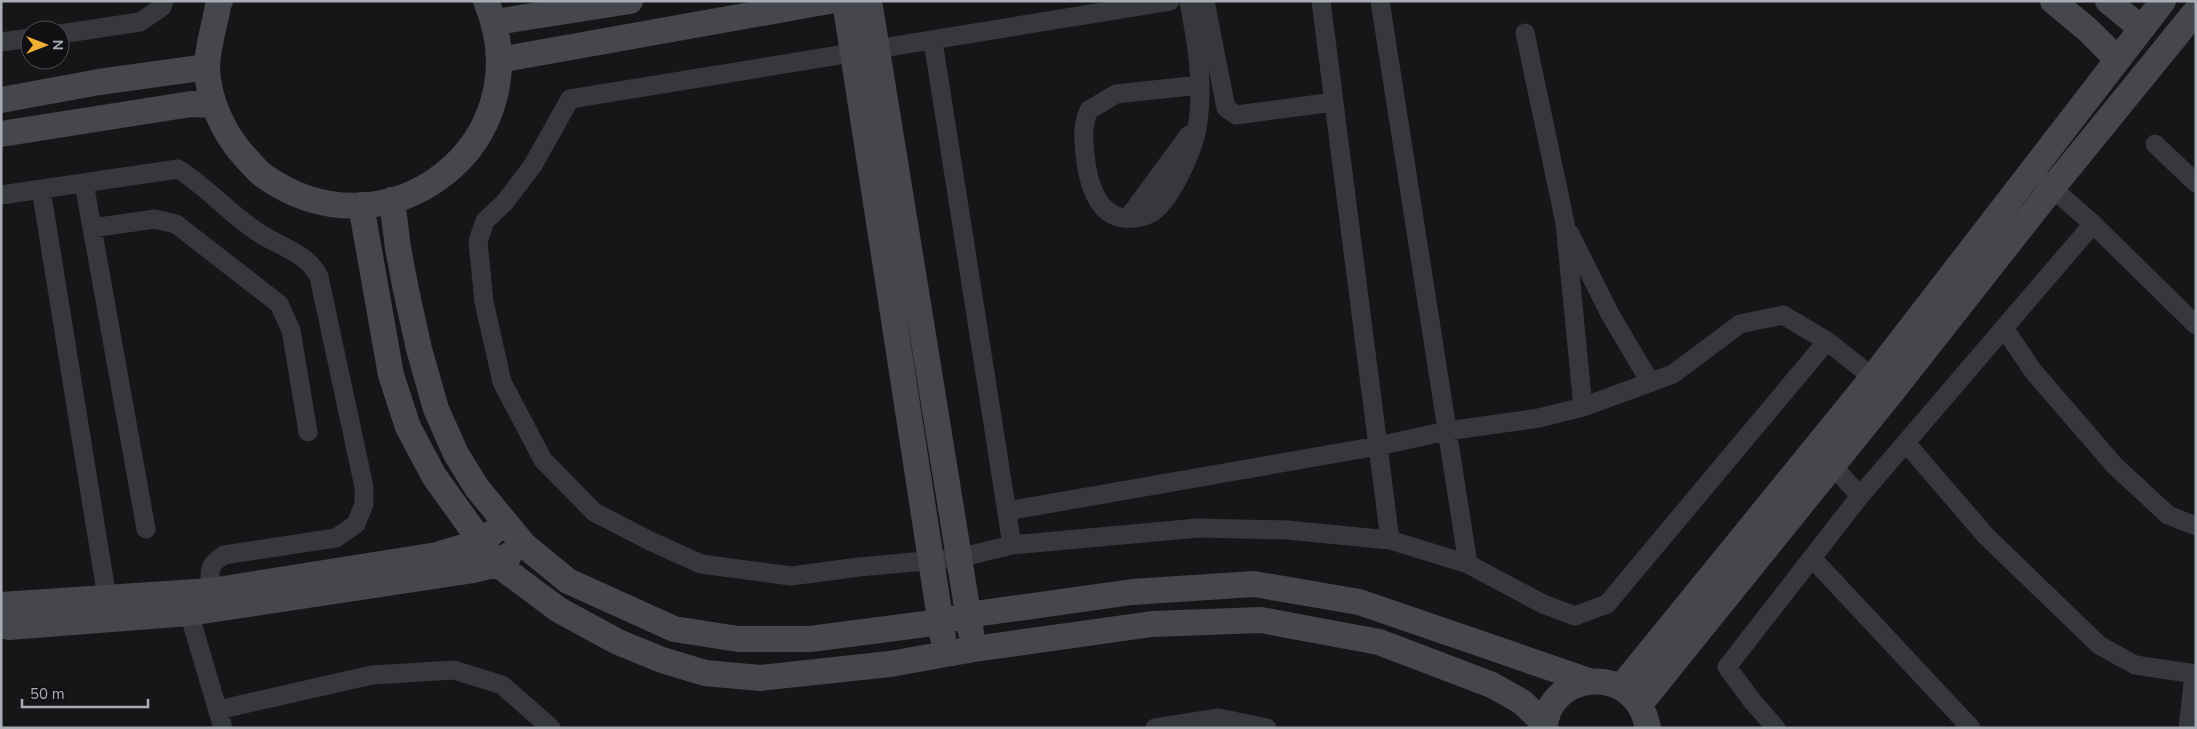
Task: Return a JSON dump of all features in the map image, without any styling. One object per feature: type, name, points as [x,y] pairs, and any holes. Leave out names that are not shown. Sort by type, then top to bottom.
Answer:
[{"type":"street","points":[[70,32],[140,22],[162,7],[164,1]]},
{"type":"street","points":[[220,1],[207,67],[214,106],[233,144],[263,175],[300,196],[338,206],[378,205],[416,193],[450,170],[477,139],[494,101],[499,60],[490,12],[630,1]]},
{"type":"street","points":[[499,60],[829,1]]},
{"type":"street","points":[[845,1],[866,52],[974,649]]},
{"type":"street","points":[[869,1],[866,52],[931,561],[945,654]]},
{"type":"street","points":[[1170,1],[570,99],[533,166],[506,202],[485,220],[478,241],[484,302],[502,382],[543,460],[594,512],[650,541],[701,564],[791,576],[958,558],[1012,545],[1198,528],[1287,530],[1390,540],[1468,564],[1543,604],[1575,616],[1607,604],[1827,341]]},
{"type":"street","points":[[1189,1],[1201,74],[1198,122],[1128,218],[1116,218],[1105,210],[1088,179],[1084,128],[1089,110],[1116,94],[1200,85]]},
{"type":"street","points":[[1205,1],[1226,108],[1236,115],[1334,102]]},
{"type":"street","points":[[1321,1],[1390,540]]},
{"type":"street","points":[[1380,1],[1468,564]]},
{"type":"street","points":[[2053,1],[2118,58]]},
{"type":"street","points":[[2108,1],[2142,28]]},
{"type":"street","points":[[1545,726],[1550,708],[1560,696],[1573,686],[1589,681],[1605,681],[1631,694],[1644,716],[1832,465],[1882,385],[2031,171],[2163,1]]},
{"type":"street","points":[[1620,687],[2053,187],[2196,11]]},
{"type":"street","points":[[1525,33],[1565,223],[1583,406]]},
{"type":"street","points":[[1,42],[20,39]]},
{"type":"street","points":[[933,41],[1012,545]]},
{"type":"street","points":[[1,100],[99,82],[207,67]]},
{"type":"street","points":[[1,134],[191,104],[214,106]]},
{"type":"street","points":[[2155,144],[2196,183]]},
{"type":"street","points":[[1,195],[178,169],[246,224],[315,268],[319,278],[364,487],[364,504],[356,524],[336,538],[224,555],[214,561],[210,568],[211,591]]},
{"type":"street","points":[[2031,171],[2053,187],[2093,224],[2196,325]]},
{"type":"street","points":[[84,183],[146,529]]},
{"type":"street","points":[[41,189],[107,598]]},
{"type":"street","points":[[392,200],[398,248],[408,298],[419,349],[436,409],[456,454],[477,488],[524,545],[568,581],[674,629],[738,639],[810,639],[941,622],[968,615],[1132,592],[1254,584],[1359,602],[1589,681]]},
{"type":"street","points":[[361,205],[391,375],[408,427],[434,476],[497,564],[558,610],[618,642],[662,660],[705,673],[760,678],[890,664],[974,649],[1152,624],[1262,620],[1379,642],[1492,685],[1522,702],[1545,726]]},
{"type":"street","points":[[92,228],[155,219],[176,224],[279,304],[291,330],[308,432]]},
{"type":"street","points":[[1565,223],[1610,314],[1650,382]]},
{"type":"street","points":[[1776,728],[1727,668],[1860,496],[2093,224]]},
{"type":"street","points":[[1007,511],[1378,446],[1447,431],[1539,418],[1583,406],[1673,374],[1740,324],[1783,315],[1827,341],[1882,385]]},
{"type":"street","points":[[2004,328],[2033,371],[2116,466],[2168,515],[2196,526]]},
{"type":"street","points":[[1906,443],[1986,536],[2099,645],[2135,665],[2195,674],[2188,728]]},
{"type":"street","points":[[1832,465],[1860,496]]},
{"type":"street","points":[[506,524],[480,542],[437,556],[211,591],[2,608],[9,627],[189,613],[474,570],[497,564],[524,545]]},
{"type":"street","points":[[1812,558],[1971,728]]},
{"type":"street","points":[[189,613],[220,719],[372,675],[454,670],[502,685],[551,728]]},
{"type":"street","points":[[1154,728],[1218,718],[1268,728]]}]
